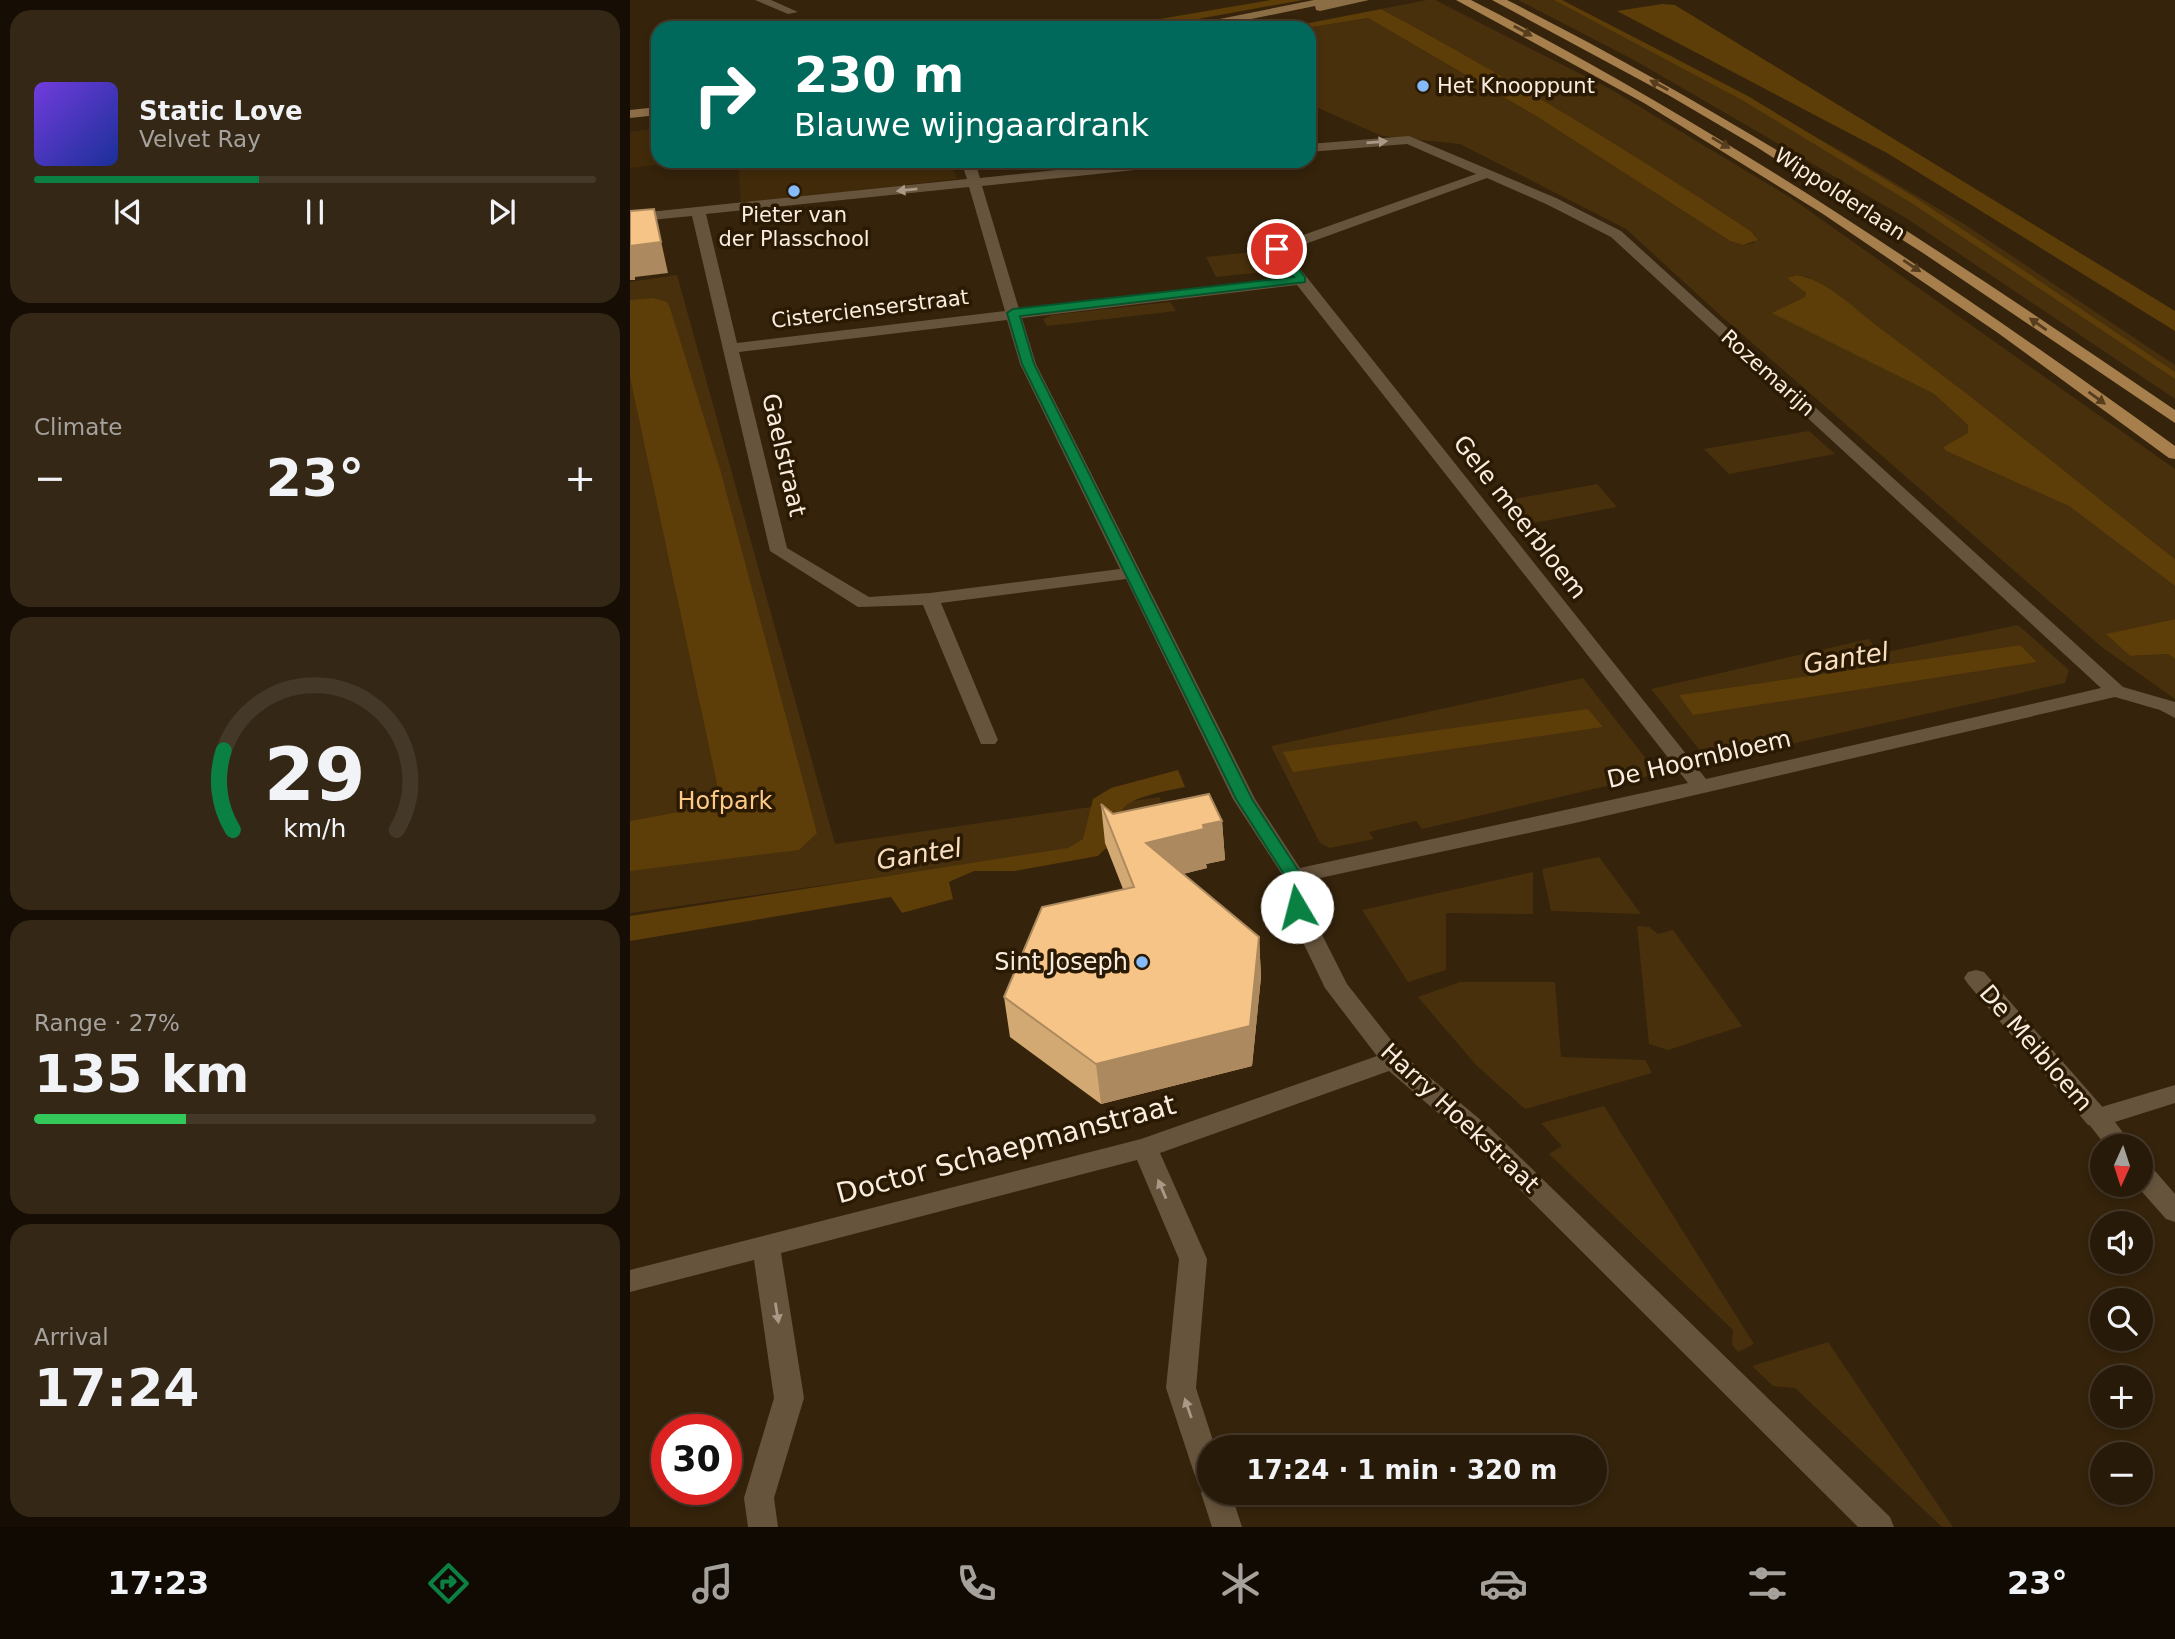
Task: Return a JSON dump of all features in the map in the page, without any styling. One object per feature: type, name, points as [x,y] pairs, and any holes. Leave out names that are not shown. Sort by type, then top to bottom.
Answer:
[{"type":"main road","points":[[1225,21],[1331,0]]},
{"type":"main road","points":[[1262,21],[1363,0]]},
{"type":"main road","name":"Wippolderlaan","points":[[1462,0],[1651,101],[1769,172],[1915,268],[2175,454]]},
{"type":"main road","name":"Wippolderlaan","points":[[1498,0],[1680,96],[1803,168],[1953,265],[2175,418]]},
{"type":"main road","points":[[630,114],[651,112]]},
{"type":"main road","points":[[630,121],[651,118]]},
{"type":"street","points":[[761,0],[792,12]]},
{"type":"street","name":"Rozemarijn","points":[[1316,147],[1409,140],[1616,234],[2116,691],[2167,706],[2175,712]]},
{"type":"street","name":"Harry Hoekstraat","points":[[970,168],[1028,364],[1244,799],[1294,876],[1297,907],[1336,988],[1393,1060],[1480,1135],[1879,1527]]},
{"type":"street","points":[[630,218],[1116,168]]},
{"type":"street","name":"Gele meerbloem","points":[[1487,174],[1277,249],[1700,785]]},
{"type":"street","name":"Gaelstraat","points":[[698,211],[779,551],[865,603],[930,599],[1132,573]]},
{"type":"street","name":"Cistercienserstraat","points":[[732,348],[1301,280]]},
{"type":"street","points":[[930,599],[988,740]]},
{"type":"street","name":"De Hoornbloem","points":[[1294,876],[1575,816],[2116,691]]},
{"type":"street","name":"De Meibloem","points":[[1976,978],[2110,1134]]},
{"type":"street","name":"Doctor Schaepmanstraat","points":[[630,1281],[1144,1148],[1393,1060]]},
{"type":"street","name":"De Meibloem","points":[[2096,1118],[2175,1094]]},
{"type":"street","points":[[1144,1148],[1193,1259],[1181,1388],[1197,1437]]},
{"type":"street","points":[[2153,1186],[2175,1212]]},
{"type":"street","points":[[763,1527],[759,1499],[789,1398],[766,1246]]},
{"type":"street","points":[[1220,1505],[1227,1527]]},
{"type":"shaded area","points":[[1271,0],[1303,0],[1187,21],[1148,21]]},
{"type":"shaded area","points":[[1662,4],[1675,5],[2175,311],[2175,331],[1887,153],[1617,11]]},
{"type":"shaded area","points":[[1381,9],[1523,88],[1615,144],[1752,232],[1758,240],[1743,245],[1730,241],[1536,116],[1368,18],[1316,26],[1316,22]]},
{"type":"shaded area","name":"Pieter van der Plasschool","points":[[651,129],[651,165],[630,168],[630,132]]},
{"type":"shaded area","name":"Pieter van der Plasschool","points":[[738,168],[953,168],[957,179],[741,203]]},
{"type":"shaded area","points":[[1797,275],[1819,283],[1841,297],[2175,559],[2175,586],[2069,506],[1946,451],[1943,447],[1968,433],[1968,425],[1934,394],[1772,313],[1805,297],[1806,293],[1787,278]]},
{"type":"shaded area","points":[[653,298],[667,302],[670,308],[720,469],[817,833],[799,850],[630,871],[630,821],[690,810],[719,793],[630,377],[630,300]]},
{"type":"shaded area","points":[[2175,619],[2175,659],[2168,654],[2130,656],[2106,634]]},
{"type":"shaded area","name":"Gantel","points":[[2020,645],[2037,662],[1693,715],[1679,695]]},
{"type":"shaded area","points":[[1588,709],[1603,727],[1293,772],[1283,752]]},
{"type":"shaded area","points":[[1178,770],[1185,787],[1150,795],[1125,806],[1120,819],[1125,845],[1105,849],[1098,856],[1015,871],[974,871],[949,882],[953,899],[902,913],[891,897],[630,941],[630,916],[1068,848],[1083,839],[1093,799],[1111,788]]},
{"type":"green space","points":[[1435,0],[1612,90],[1791,198],[2175,469],[2175,559],[1945,377],[1808,277],[1797,275],[1788,278],[1806,293],[1805,297],[1773,313],[1934,394],[1968,425],[1969,433],[1943,447],[1946,451],[2070,506],[2175,586],[2175,619],[2107,634],[2130,656],[2168,654],[2175,659],[2175,699],[2103,648],[1720,315],[1626,229],[1460,144],[1382,136],[1316,107],[1316,26],[1368,18],[1536,116],[1730,241],[1743,245],[1754,243],[1756,236],[1752,232],[1615,144],[1523,88],[1381,9]]},
{"type":"green space","points":[[1518,0],[1557,0],[1671,56],[1848,155],[1964,224],[2175,365],[2175,399],[1906,218],[1634,60]]},
{"type":"green space","points":[[1252,252],[1263,272],[1216,277],[1206,257]]},
{"type":"green space","name":"Hofpark","points":[[677,275],[835,844],[1160,797],[1165,836],[630,913],[630,282]]},
{"type":"green space","points":[[1170,302],[1176,311],[1047,326],[1043,319],[1052,315]]},
{"type":"green space","points":[[1809,431],[1835,454],[1729,474],[1704,449]]},
{"type":"green space","points":[[1597,484],[1617,507],[1523,525],[1503,501]]},
{"type":"green space","points":[[2018,625],[2069,670],[2065,683],[1709,762],[1651,689],[1868,639],[1882,653]],"holes":[[[2020,645],[2037,662],[1680,696]]]},
{"type":"green space","points":[[1583,678],[1658,774],[1422,829],[1416,821],[1369,832],[1374,839],[1330,848],[1320,843],[1271,746]]},
{"type":"green space","points":[[1599,857],[1641,914],[1551,911],[1542,869]]},
{"type":"green space","points":[[1533,872],[1533,914],[1446,913],[1446,970],[1408,982],[1362,910]]},
{"type":"green space","points":[[1637,926],[1649,927],[1658,934],[1673,930],[1742,1026],[1668,1050],[1649,1044]]},
{"type":"green space","points":[[1460,982],[1555,982],[1561,1057],[1645,1060],[1652,1073],[1525,1109],[1476,1065],[1418,997]]},
{"type":"green space","points":[[1604,1106],[1754,1344],[1738,1352],[1732,1344],[1733,1330],[1549,1154],[1562,1146],[1541,1123]]},
{"type":"green space","points":[[1828,1342],[1953,1527],[1942,1527],[1795,1388],[1773,1386],[1752,1366]]},
{"type":"building","points":[[654,209],[661,242],[630,246],[630,211]]},
{"type":"building","name":"Sint Joseph","points":[[1209,794],[1222,821],[1203,825],[1204,829],[1146,843],[1259,937],[1250,1026],[1096,1064],[1004,997],[1042,907],[1134,887],[1101,804],[1113,814]]},
{"type":"waterway","points":[[1557,0],[1745,98],[1916,202],[2175,376]]},
{"type":"place","name":"Het Knooppunt","points":[[1423,86]]},
{"type":"place","name":"Pieter van der Plasschool","points":[[794,191]]},
{"type":"place","name":"Sint Joseph","points":[[1142,962]]},
{"type":"route","points":[[1277,249],[1301,280],[1013,313],[1028,364],[1244,799],[1294,876],[1297,907]]}]
